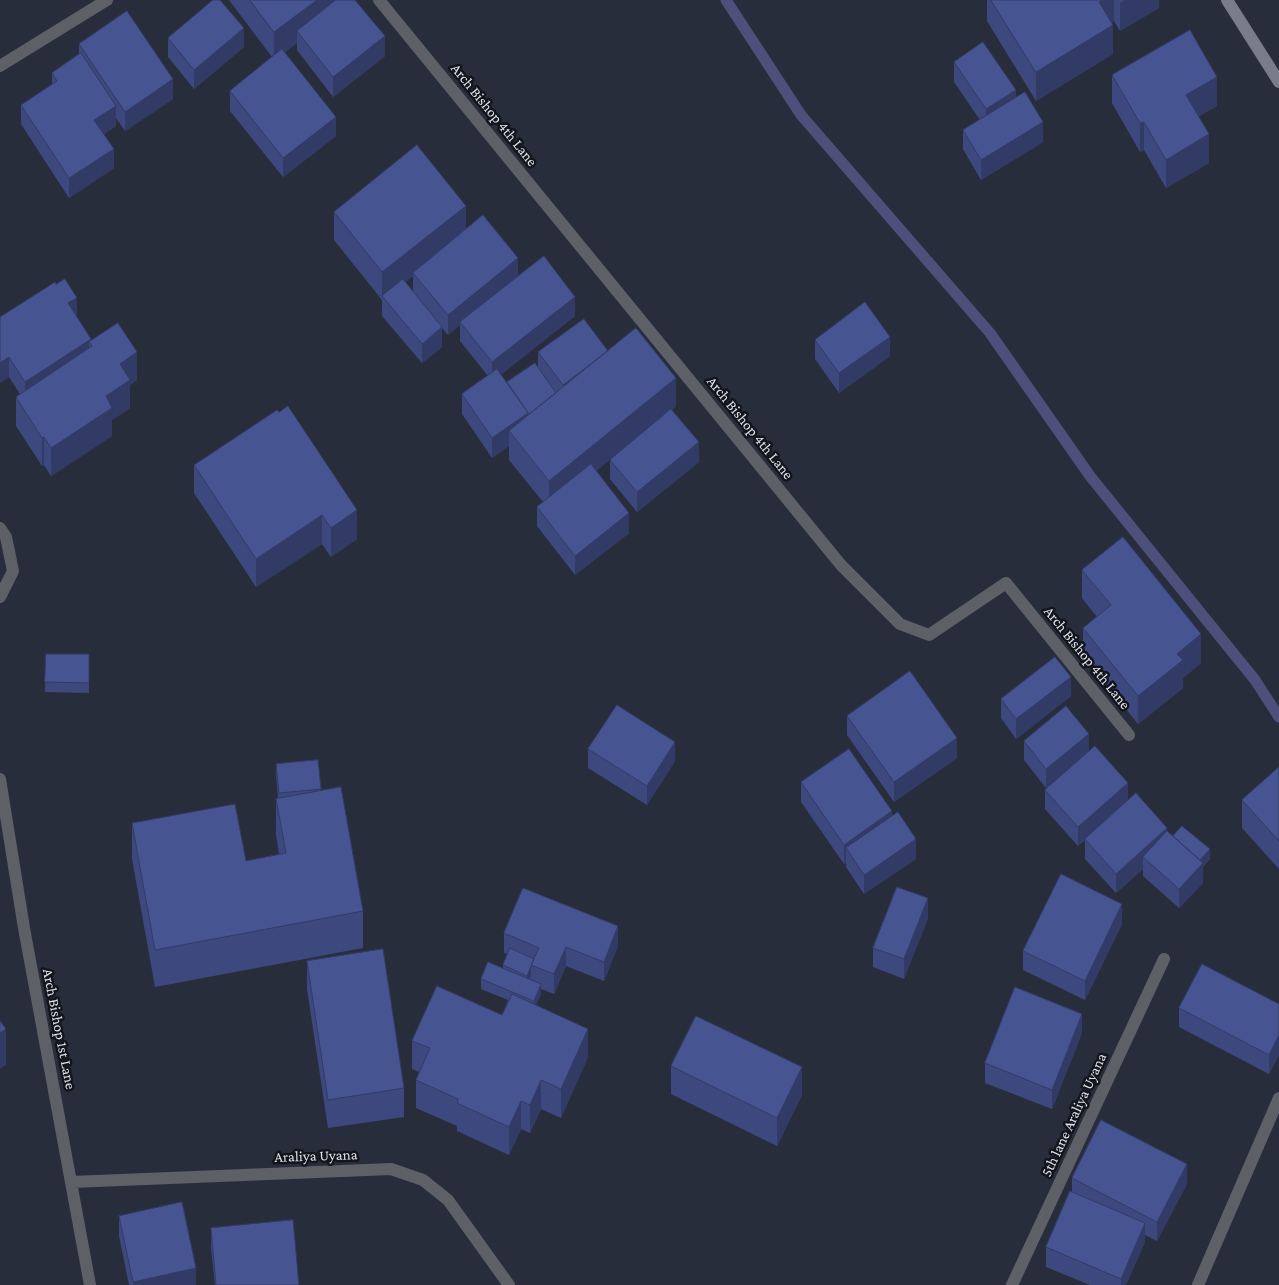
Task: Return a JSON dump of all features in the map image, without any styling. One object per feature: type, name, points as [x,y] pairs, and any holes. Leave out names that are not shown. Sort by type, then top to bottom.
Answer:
[{"type":"street","points":[[0,66],[107,0]]},
{"type":"street","name":"Arch Bishop 4th Lane","points":[[379,0],[841,565],[900,624],[929,635],[1006,583],[1129,735]]},
{"type":"street","points":[[1227,0],[1279,82]]},
{"type":"street","points":[[0,528],[6,537],[13,571],[0,597]]},
{"type":"street","name":"Arch Bishop 1st Lane","points":[[0,779],[24,928],[90,1285]]},
{"type":"street","name":"5th lane Araliya Uyana","points":[[1012,1285],[1164,959]]},
{"type":"street","points":[[1198,1285],[1279,1098]]},
{"type":"street","name":"Araliya Uyana","points":[[72,1182],[391,1169],[423,1180],[448,1200],[509,1285]]},
{"type":"building","points":[[213,0],[220,0],[244,28],[194,70],[168,38]]},
{"type":"building","points":[[250,0],[317,0],[274,32]]},
{"type":"building","points":[[336,0],[355,0],[385,36],[333,77],[297,31]]},
{"type":"building","points":[[991,0],[1102,0],[1099,2],[1113,25],[1036,72]]},
{"type":"building","points":[[127,11],[173,79],[125,112],[79,44]]},
{"type":"building","points":[[1190,30],[1217,77],[1186,95],[1209,134],[1166,160],[1144,122],[1140,123],[1112,75]]},
{"type":"building","points":[[983,42],[1016,90],[986,109],[954,62]]},
{"type":"building","points":[[282,49],[336,117],[283,158],[230,91]]},
{"type":"building","points":[[81,53],[116,106],[94,120],[114,149],[69,178],[21,105],[57,81],[52,73]]},
{"type":"building","points":[[1025,92],[1043,122],[981,160],[963,130]]},
{"type":"building","points":[[417,145],[466,206],[382,272],[334,212]]},
{"type":"building","points":[[483,215],[518,258],[448,315],[413,273]]},
{"type":"building","points":[[544,256],[575,297],[492,362],[460,322]]},
{"type":"building","points":[[65,279],[77,298],[68,303],[91,339],[25,382],[9,357],[0,363],[0,317],[55,282],[56,284]]},
{"type":"building","points":[[403,279],[442,327],[422,344],[382,296]]},
{"type":"building","points":[[865,302],[890,337],[839,373],[815,340]]},
{"type":"building","points":[[584,319],[608,351],[563,385],[538,352]]},
{"type":"building","points":[[118,323],[137,352],[120,364],[130,380],[106,396],[112,408],[51,448],[44,437],[42,438],[16,397],[92,346],[89,342]]},
{"type":"building","points":[[636,328],[676,378],[549,481],[509,431]]},
{"type":"building","points":[[535,363],[556,393],[529,414],[507,382]]},
{"type":"building","points":[[497,369],[528,413],[492,438],[462,394]]},
{"type":"building","points":[[288,406],[357,510],[331,528],[322,515],[256,559],[194,465],[277,410],[279,412]]},
{"type":"building","points":[[671,409],[699,442],[637,492],[610,460]]},
{"type":"building","points":[[591,464],[629,513],[575,556],[537,507]]},
{"type":"building","points":[[1123,537],[1201,634],[1177,654],[1183,660],[1138,696],[1083,628],[1111,605],[1082,570]]},
{"type":"building","points":[[46,654],[89,654],[89,683],[45,682]]},
{"type":"building","points":[[1055,657],[1071,677],[1016,719],[1001,699]]},
{"type":"building","points":[[910,671],[957,738],[894,782],[847,716]]},
{"type":"building","points":[[617,705],[675,742],[647,786],[588,749]]},
{"type":"building","points":[[1066,706],[1089,734],[1046,769],[1024,741]]},
{"type":"building","points":[[1095,746],[1128,783],[1078,827],[1045,790]]},
{"type":"building","points":[[849,749],[892,811],[844,845],[801,782]]},
{"type":"building","points":[[318,760],[321,789],[279,793],[276,764]]},
{"type":"building","points":[[1279,767],[1279,841],[1242,800]]},
{"type":"building","points":[[341,787],[363,911],[155,950],[132,823],[235,804],[246,861],[286,853],[276,799]]},
{"type":"building","points":[[1136,793],[1167,828],[1116,874],[1085,839]]},
{"type":"building","points":[[898,812],[916,839],[864,875],[846,848]]},
{"type":"building","points":[[1182,826],[1210,849],[1200,860],[1173,836]]},
{"type":"building","points":[[1167,831],[1203,863],[1179,889],[1143,857]]},
{"type":"building","points":[[1061,874],[1122,904],[1085,981],[1023,951]]},
{"type":"building","points":[[897,887],[928,898],[904,959],[873,948]]},
{"type":"building","points":[[523,888],[618,926],[604,962],[566,947],[554,974],[531,965],[539,948],[504,933]]},
{"type":"building","points":[[510,948],[534,959],[527,976],[503,965]]},
{"type":"building","points":[[383,949],[404,1088],[328,1100],[307,961]]},
{"type":"building","points":[[488,962],[541,984],[534,1001],[481,979]]},
{"type":"building","points":[[1202,964],[1279,1004],[1279,1035],[1269,1055],[1179,1008]]},
{"type":"building","points":[[437,986],[502,1015],[512,994],[588,1029],[561,1089],[541,1080],[530,1105],[521,1101],[509,1127],[457,1103],[458,1099],[416,1080],[430,1048],[412,1041]]},
{"type":"building","points":[[1015,987],[1082,1014],[1052,1090],[985,1063]]},
{"type":"building","points":[[696,1016],[802,1067],[777,1118],[671,1066]]},
{"type":"building","points":[[0,1021],[6,1029],[0,1033]]},
{"type":"building","points":[[1101,1120],[1187,1164],[1157,1222],[1072,1178]]},
{"type":"building","points":[[1070,1191],[1145,1223],[1121,1279],[1046,1247]]},
{"type":"building","points":[[182,1202],[196,1268],[133,1282],[119,1216]]},
{"type":"building","points":[[293,1220],[299,1285],[216,1285],[211,1228]]},
{"type":"waterway","points":[[726,0],[801,115],[990,333],[1090,476],[1255,680],[1279,717]]}]
